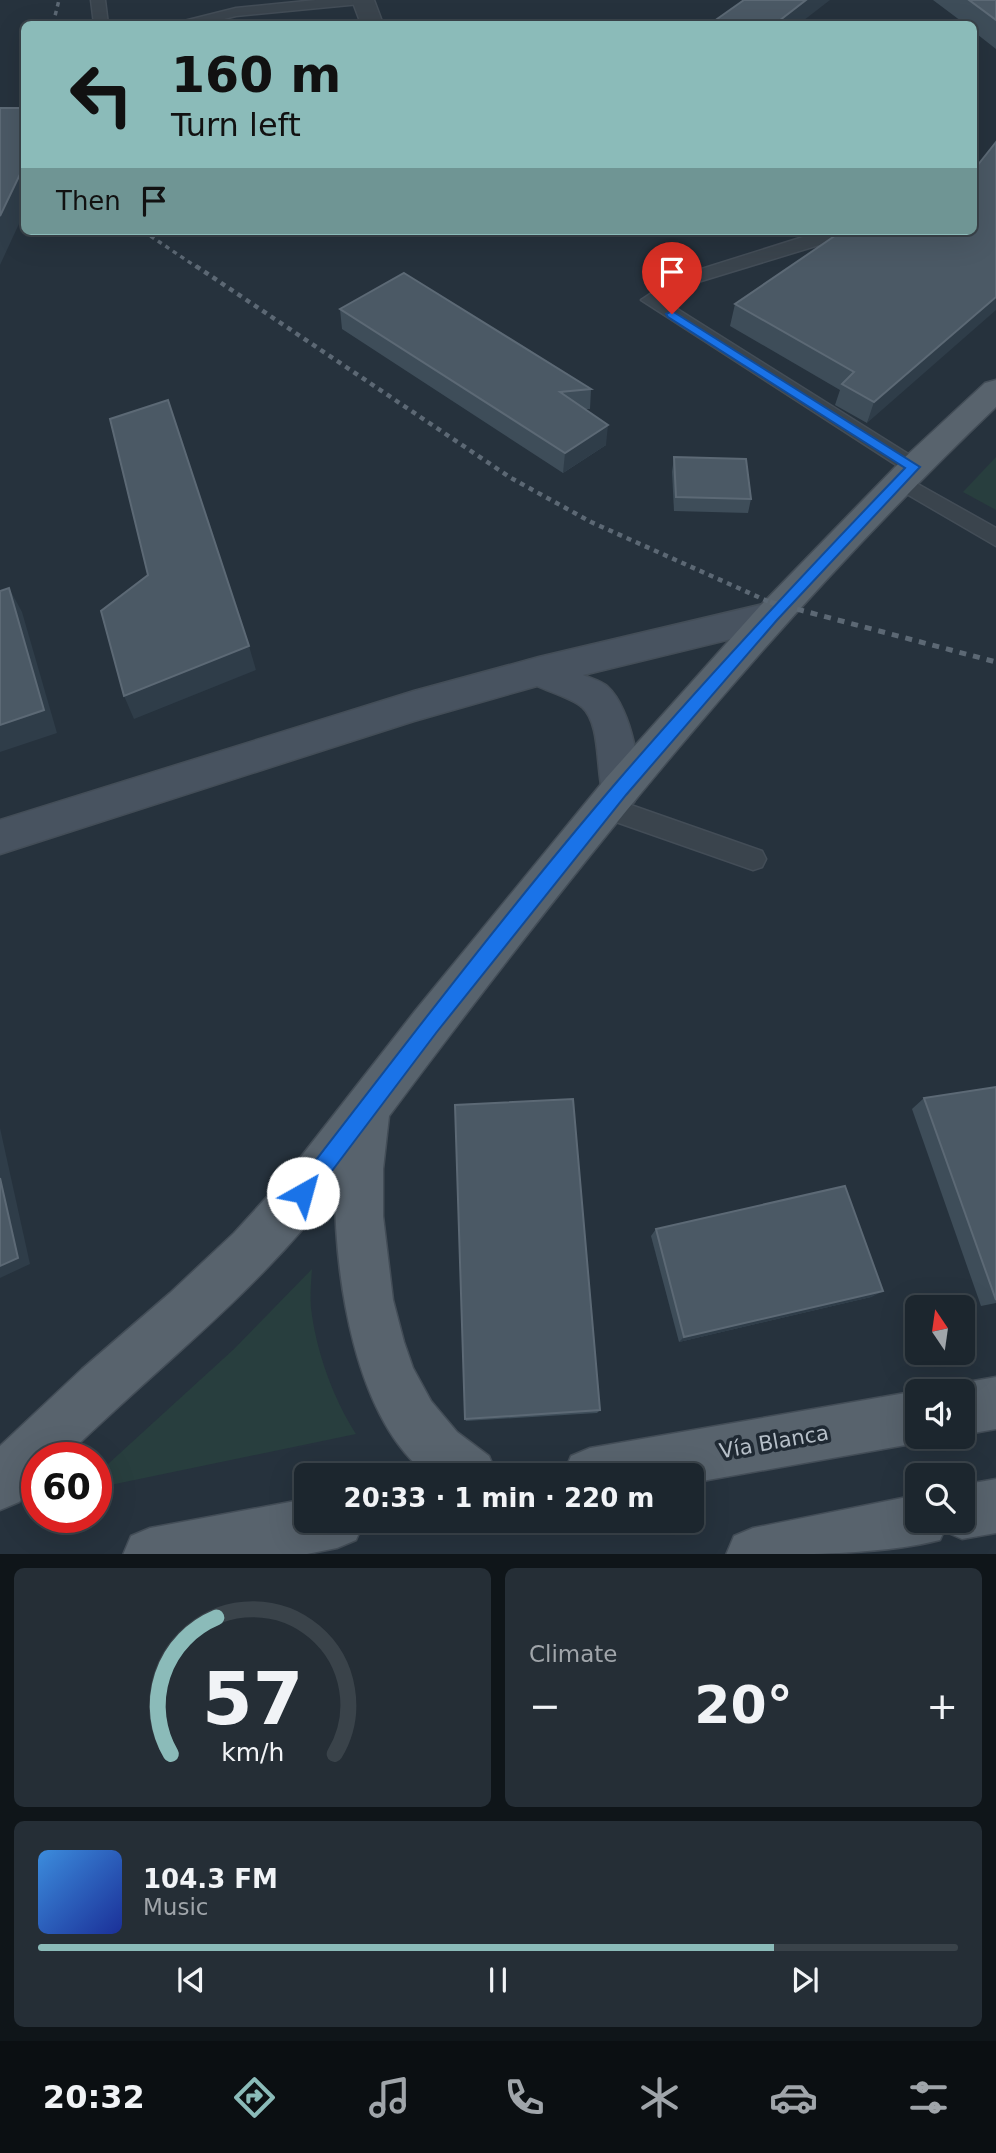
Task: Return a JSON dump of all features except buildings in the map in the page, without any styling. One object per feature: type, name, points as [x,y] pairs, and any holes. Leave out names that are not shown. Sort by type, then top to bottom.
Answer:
[{"type":"main road","points":[[0,1483],[100,1387],[188,1311],[251,1250],[303,1193],[430,1026],[614,799],[772,616],[907,474],[996,390]]},
{"type":"main road","points":[[368,1110],[359,1175],[361,1256],[376,1333],[392,1383],[419,1430],[451,1463]]},
{"type":"main road","points":[[0,1452],[100,1387]]},
{"type":"main road","points":[[975,1407],[996,1403]]},
{"type":"main road","name":"Vía Blanca","points":[[658,1463],[905,1419]]},
{"type":"main road","points":[[975,1510],[996,1506]]},
{"type":"main road","points":[[758,1554],[905,1524]]},
{"type":"main road","points":[[156,1554],[294,1529]]},
{"type":"street","points":[[361,0],[371,21]]},
{"type":"street","points":[[0,837],[414,706],[539,671],[772,616]]},
{"type":"street","points":[[539,671],[595,697],[612,726],[614,799]]},
{"type":"lane","points":[[98,0],[102,21]]},
{"type":"lane","points":[[201,21],[236,12],[361,0]]},
{"type":"lane","points":[[827,235],[682,281],[650,300],[907,474],[996,538]]},
{"type":"lane","points":[[614,799],[753,859]]},
{"type":"green space","points":[[996,457],[996,510],[963,492]]},
{"type":"green space","points":[[312,1269],[311,1308],[321,1357],[333,1390],[356,1434],[112,1485],[112,1460],[234,1349]]},
{"type":"railway","points":[[54,21],[59,0]]},
{"type":"railway","points":[[149,235],[198,268]]},
{"type":"railway","points":[[196,266],[511,478],[591,522],[774,604]]},
{"type":"railway","points":[[770,602],[996,662]]},
{"type":"route","points":[[303,1193],[430,1026],[620,790],[772,616],[914,467],[672,314]]}]
